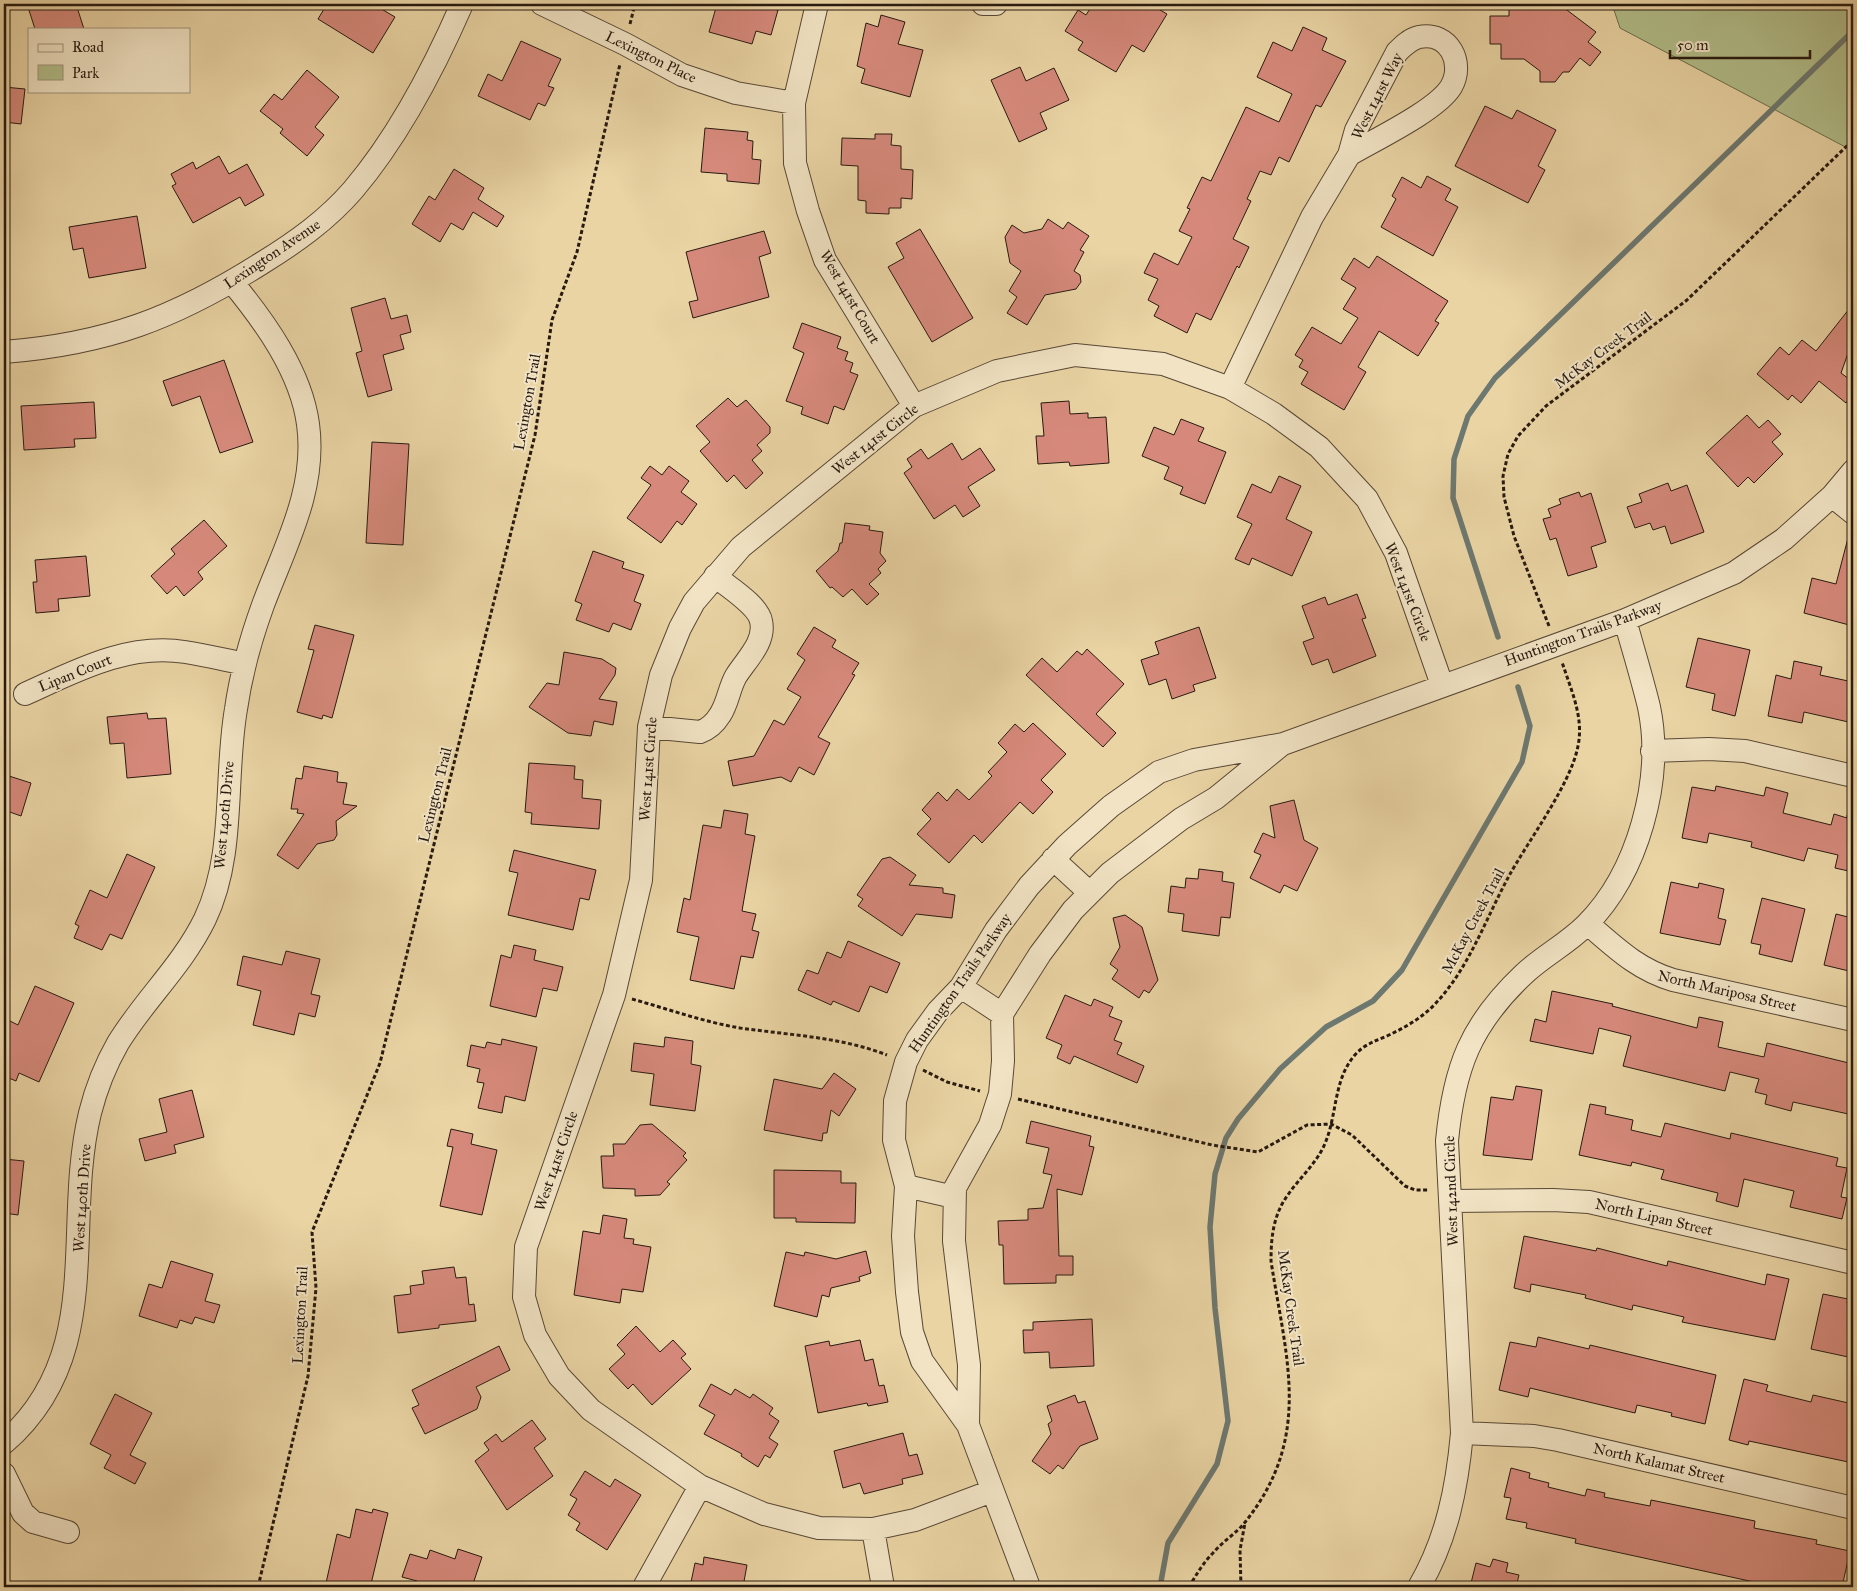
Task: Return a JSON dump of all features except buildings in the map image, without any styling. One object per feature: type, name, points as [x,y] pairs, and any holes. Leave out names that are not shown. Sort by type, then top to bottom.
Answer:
[{"type":"street","name":"Lexington Avenue","points":[[4,352],[36,349],[111,335],[150,323],[191,305],[232,282],[312,230],[354,189],[381,151],[437,61],[462,4]]},
{"type":"street","name":"Lexington Place","points":[[542,4],[625,44],[682,75],[736,93],[794,104]]},
{"type":"street","name":"West 141st Court","points":[[817,4],[794,104],[795,163],[808,211],[825,260],[914,406]]},
{"type":"street","points":[[982,4],[996,4]]},
{"type":"street","name":"West 141st Way","points":[[1230,388],[1312,217],[1349,155],[1356,130],[1397,52],[1407,43],[1420,37],[1439,39],[1451,48],[1457,64],[1456,75],[1451,86],[1439,101],[1349,155]]},
{"type":"street","name":"West 140th Drive","points":[[4,1443],[20,1428],[45,1395],[62,1359],[69,1337],[76,1290],[84,1146],[91,1111],[102,1076],[119,1042],[141,1010],[185,955],[211,904],[221,867],[226,830],[230,753],[236,707],[245,664],[262,608],[300,511],[308,482],[310,454],[308,424],[298,385],[254,309],[232,282]]},
{"type":"street","name":"West 141st Circle","points":[[992,1491],[916,1520],[873,1529],[819,1528],[764,1514],[700,1486],[591,1410],[559,1376],[535,1335],[524,1297],[526,1246],[614,994],[641,880],[649,727],[653,703],[669,652],[694,602],[742,547],[914,406],[997,372],[1075,355],[1163,364],[1230,388],[1274,414],[1319,448],[1367,500],[1396,553],[1442,685]]},
{"type":"street","name":"Huntington Trails Parkway","points":[[1029,1587],[968,1425],[922,1361],[912,1332],[906,1292],[904,1236],[906,1186],[894,1140],[895,1101],[906,1062],[917,1040],[938,1011],[961,987],[996,930],[1029,886],[1053,859],[1111,806],[1159,772],[1194,760],[1283,744],[1625,620],[1734,573],[1784,539],[1832,496],[1853,471]]},
{"type":"street","points":[[1832,496],[1853,514]]},
{"type":"street","points":[[649,727],[700,732],[707,729],[721,714],[736,677],[755,648],[760,636],[762,622],[756,609],[715,576]]},
{"type":"street","name":"West 142nd Circle","points":[[1419,1587],[1440,1545],[1450,1516],[1458,1475],[1462,1433],[1447,1140],[1451,1098],[1465,1050],[1494,1005],[1525,973],[1565,945],[1588,924],[1610,896],[1633,853],[1645,816],[1651,783],[1652,751],[1649,709],[1625,620]]},
{"type":"street","name":"Lipan Court","points":[[25,694],[90,664],[120,655],[152,651],[184,652],[245,664]]},
{"type":"street","name":"Huntington Trails Parkway","points":[[968,1425],[969,1365],[954,1241],[954,1197],[955,1188],[990,1125],[1000,1094],[1003,1061],[1002,1014],[1040,954],[1073,910],[1110,873],[1146,844],[1216,798],[1283,744]]},
{"type":"street","points":[[1652,751],[1709,749],[1745,752],[1853,776]]},
{"type":"street","points":[[1053,859],[1090,893]]},
{"type":"street","name":"North Mariposa Street","points":[[1588,924],[1633,963],[1651,973],[1673,980],[1853,1020]]},
{"type":"street","points":[[961,987],[1002,1014]]},
{"type":"street","points":[[906,1186],[954,1197]]},
{"type":"street","name":"North Lipan Street","points":[[1450,1194],[1589,1202],[1853,1263]]},
{"type":"street","name":"North Kalamat Street","points":[[1462,1433],[1534,1436],[1558,1440],[1853,1508]]},
{"type":"street","points":[[4,1474],[23,1513],[33,1522],[68,1532]]},
{"type":"street","points":[[644,1587],[700,1486]]},
{"type":"street","points":[[873,1529],[883,1587]]},
{"type":"path","name":"Lexington Trail","points":[[258,1587],[308,1376],[316,1288],[312,1232],[380,1063],[535,434],[552,320],[577,252],[635,4]]},
{"type":"path","name":"McKay Creek Trail","points":[[1551,631],[1514,536],[1504,497],[1503,476],[1508,454],[1518,436],[1546,406],[1687,300],[1849,144],[1853,143]]},
{"type":"path","name":"McKay Creek Trail","points":[[1189,1587],[1213,1553],[1246,1522],[1262,1497],[1284,1451],[1290,1420],[1291,1386],[1271,1261],[1271,1243],[1278,1212],[1285,1200],[1318,1158],[1331,1124],[1336,1096],[1345,1069],[1353,1056],[1364,1045],[1416,1020],[1435,1005],[1454,983],[1509,876],[1565,780],[1578,749],[1580,731],[1578,712],[1560,657]]},
{"type":"path","points":[[1212,1145],[1258,1152],[1307,1125],[1331,1124],[1352,1135],[1406,1186],[1415,1190],[1450,1194]]},
{"type":"path","points":[[1241,1587],[1240,1550],[1246,1522]]},
{"type":"green space","points":[[1612,4],[1853,4],[1853,151],[1620,28]]},
{"type":"waterway","points":[[1498,637],[1453,498],[1454,459],[1468,416],[1495,378],[1853,31]]},
{"type":"waterway","points":[[1160,1587],[1168,1543],[1217,1464],[1228,1421],[1215,1308],[1210,1227],[1215,1174],[1226,1138],[1238,1119],[1280,1069],[1326,1027],[1373,1001],[1402,970],[1522,762],[1530,726],[1518,687]]}]
